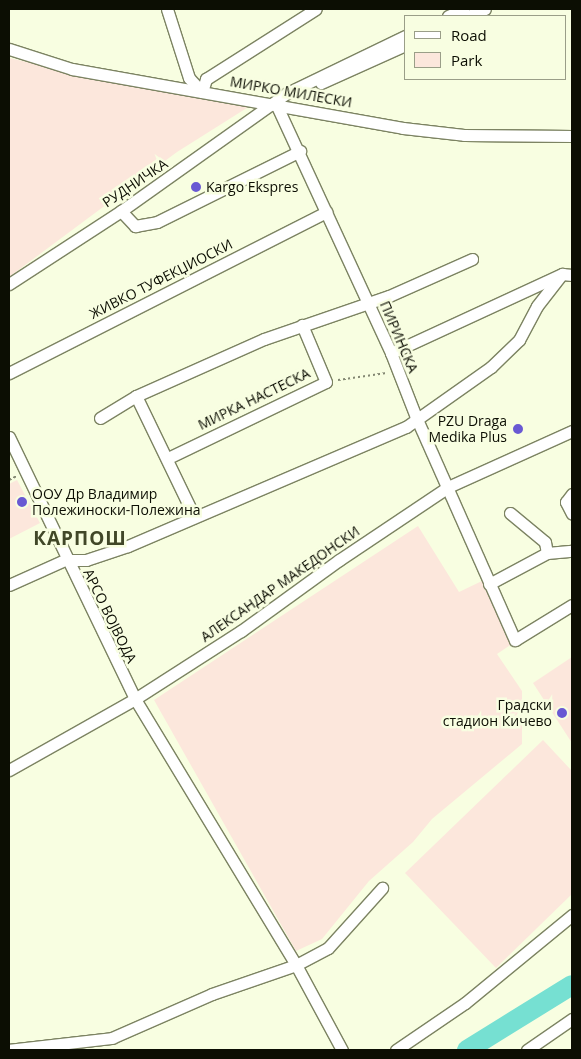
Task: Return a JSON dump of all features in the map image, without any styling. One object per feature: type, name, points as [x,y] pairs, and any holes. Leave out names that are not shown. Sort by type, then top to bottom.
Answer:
[{"type":"street","points":[[167,9],[189,78],[202,92]]},
{"type":"street","points":[[202,92],[206,79],[316,9]]},
{"type":"street","points":[[450,15],[464,9]]},
{"type":"street","points":[[470,15],[485,9]]},
{"type":"street","name":"РУДНИЧКА","points":[[9,284],[121,211],[310,80],[404,36]]},
{"type":"street","name":"РУДНИЧКА","points":[[276,104],[404,45]]},
{"type":"street","name":"МИРКО МИЛЕСКИ","points":[[9,49],[72,69],[412,129],[464,135],[572,136]]},
{"type":"street","name":"ПИРИНСКА","points":[[276,104],[300,151],[392,353],[397,372],[416,417],[515,640],[572,605]]},
{"type":"street","points":[[121,211],[135,226],[157,222],[300,151]]},
{"type":"street","name":"ЖИВКО ТУФЕКЏИОСКИ","points":[[9,374],[327,212]]},
{"type":"street","points":[[100,418],[136,396],[302,325],[369,303],[472,260]]},
{"type":"street","points":[[392,353],[567,274]]},
{"type":"street","points":[[9,585],[65,560],[86,560],[128,546],[194,516],[406,427],[416,417],[491,368],[519,340],[537,306],[567,274]]},
{"type":"street","name":"МИРКА НАСТЕСКА","points":[[168,458],[326,382],[302,325]]},
{"type":"street","points":[[136,396],[168,458],[194,516]]},
{"type":"street","name":"АЛЕКСАНДАР МАКЕДОНСКИ","points":[[9,770],[135,700],[241,631],[338,560],[448,487],[572,431]]},
{"type":"street","name":"АРСО ВОЈВОДА","points":[[9,437],[65,560],[135,700],[296,965],[342,1050]]},
{"type":"street","points":[[572,494],[566,502],[572,514]]},
{"type":"street","points":[[510,513],[545,542],[547,553]]},
{"type":"street","points":[[489,584],[547,553],[572,551]]},
{"type":"street","points":[[9,1050],[112,1038],[212,994],[296,965],[328,948],[382,888]]},
{"type":"street","points":[[396,1050],[465,1003],[572,915]]},
{"type":"street","points":[[526,1050],[572,1019]]},
{"type":"path","points":[[326,382],[397,372]]},
{"type":"green space","points":[[9,58],[157,91],[250,106],[177,152],[9,277]]},
{"type":"green space","points":[[17,480],[40,523],[9,539],[9,484]]},
{"type":"green space","points":[[418,526],[459,592],[482,581],[512,644],[497,654],[522,691],[522,744],[432,819],[413,842],[369,881],[322,939],[296,951],[154,700]]},
{"type":"green space","name":"Градски стадион Кичево","points":[[572,657],[572,743],[533,683]]},
{"type":"green space","points":[[543,740],[572,771],[572,894],[496,968],[405,873]]},
{"type":"waterway","points":[[467,1050],[572,985]]},
{"type":"place","name":"Kargo Ekspres","points":[[196,187]]},
{"type":"place","name":"PZU Draga Medika Plus","points":[[518,429]]},
{"type":"place","name":"ООУ Др Владимир Полежиноски-Полежина","points":[[22,502]]},
{"type":"place","name":"Градски стадион Кичево","points":[[562,713]]},
{"type":"district","name":"КАРПОШ","points":[[80,539]]}]
